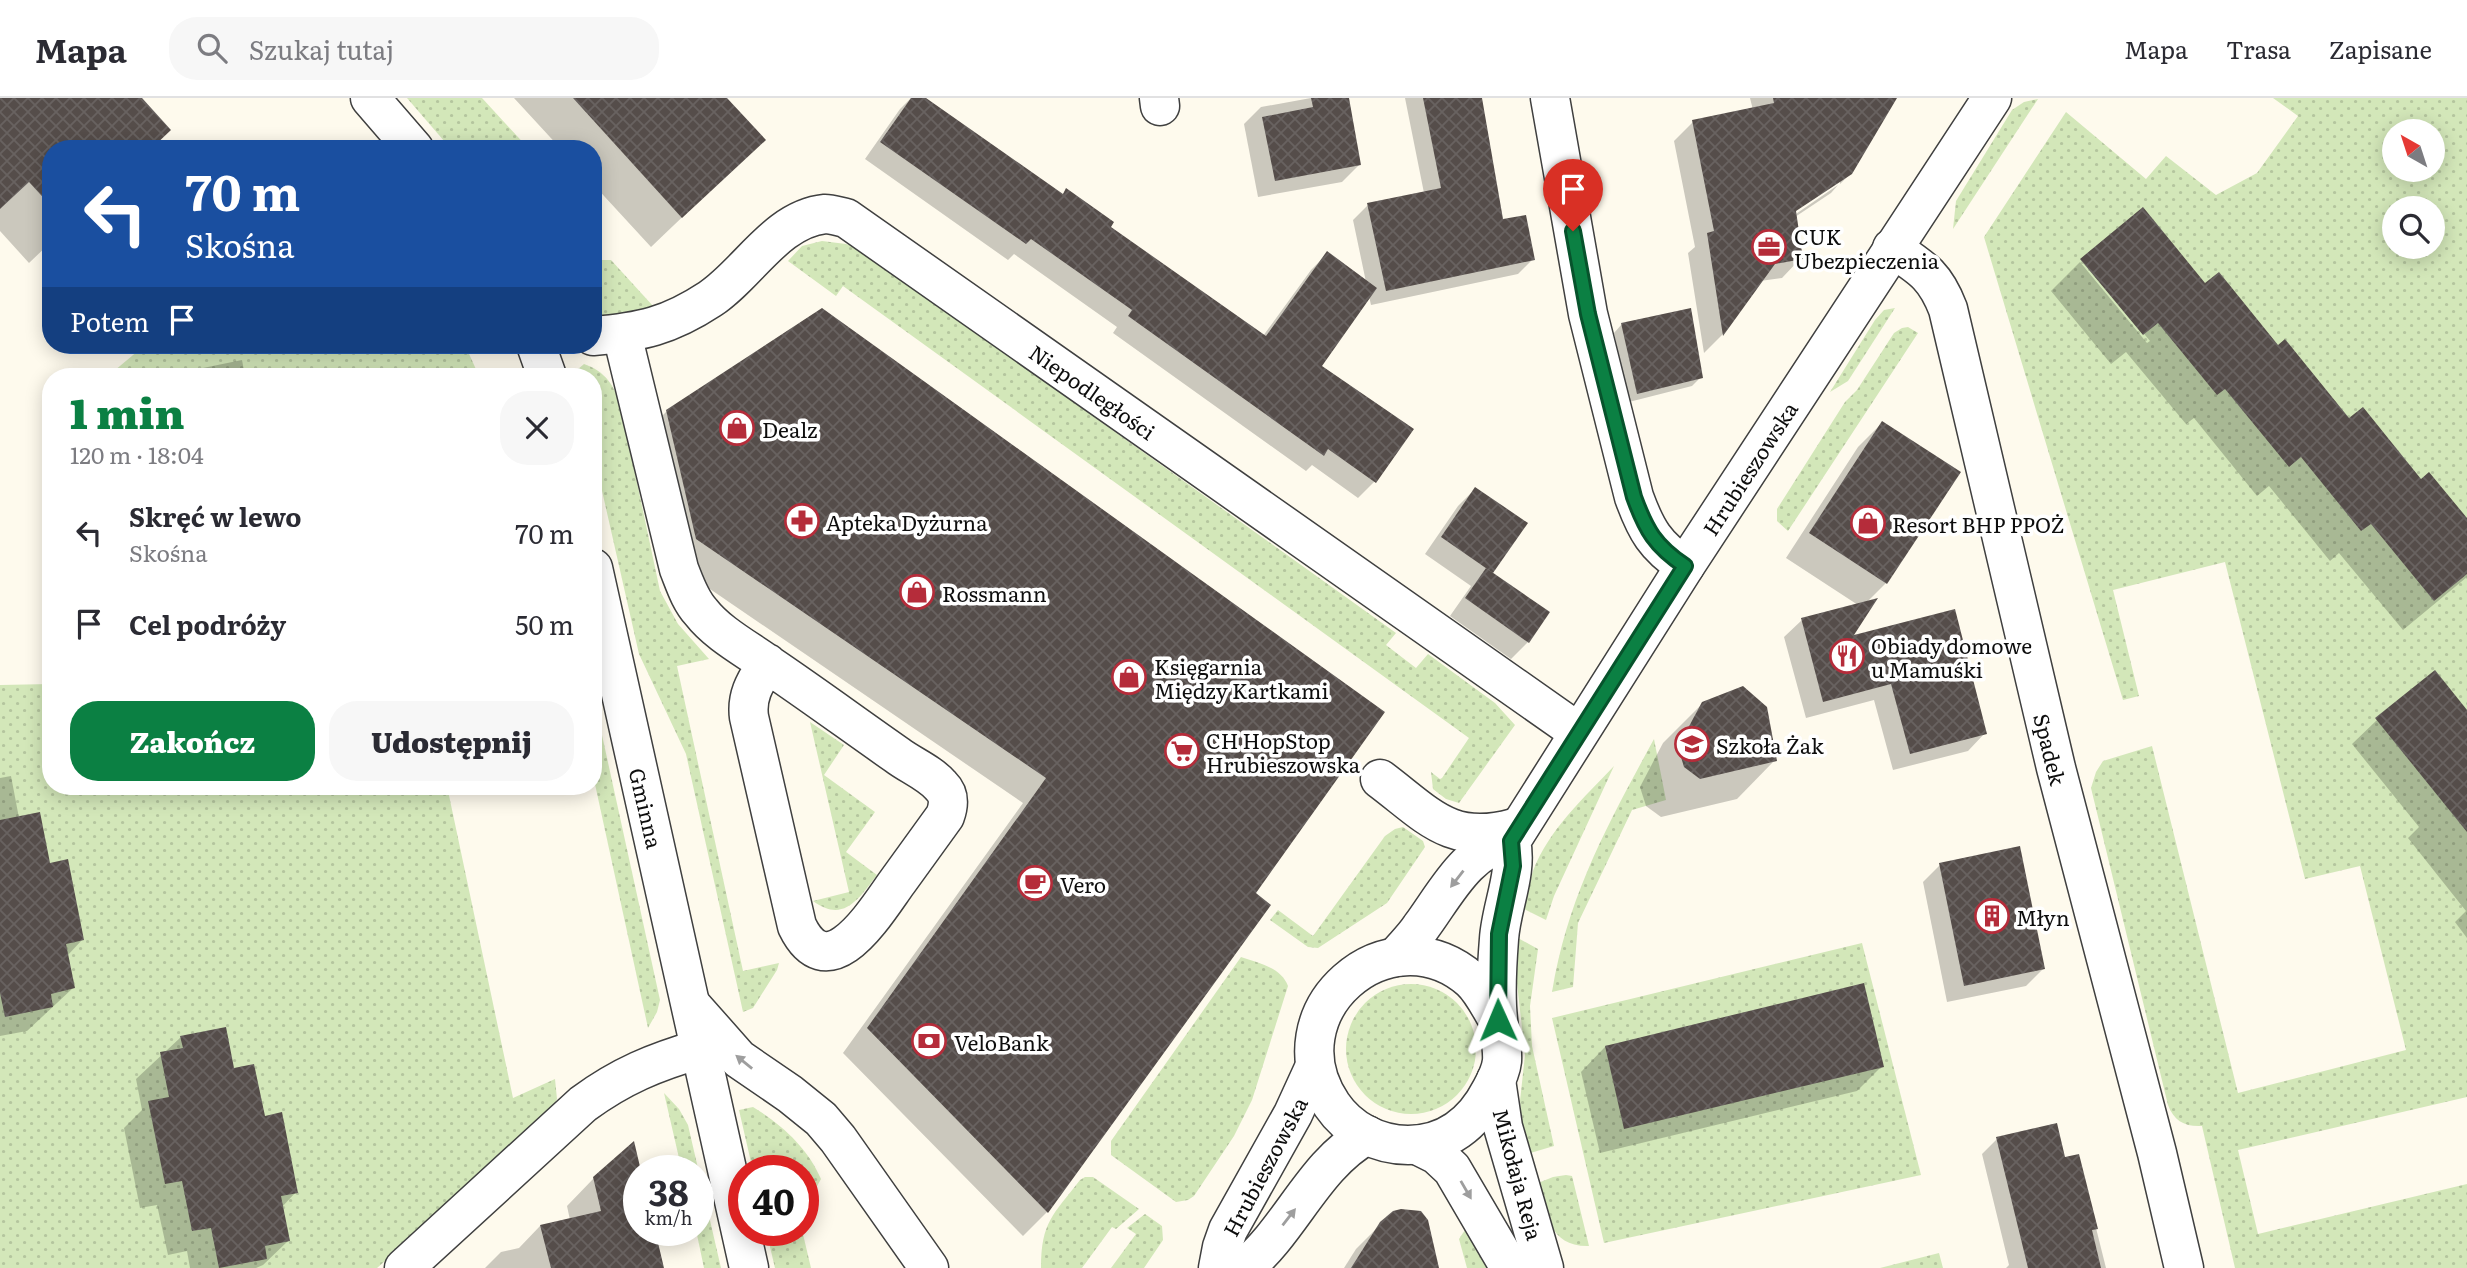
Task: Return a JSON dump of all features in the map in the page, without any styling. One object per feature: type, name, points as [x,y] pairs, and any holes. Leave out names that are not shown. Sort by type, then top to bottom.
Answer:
[{"type":"street","points":[[370,98],[406,140]]},
{"type":"street","points":[[1550,98],[1588,314],[1634,497],[1639,513],[1656,542],[1664,552],[1685,566]]},
{"type":"street","name":"Hrubieszowska","points":[[1515,834],[1685,566],[1992,98]]},
{"type":"street","name":"Niepodległości","points":[[607,335],[638,332],[661,325],[713,297],[791,226],[827,214],[846,218],[1578,732]]},
{"type":"street","name":"Spadek","points":[[1892,248],[1930,275],[1943,295],[1948,309],[2056,768],[2157,1153],[2184,1268]]},
{"type":"street","points":[[607,335],[685,585],[701,612],[711,623],[941,786],[947,795],[948,807],[945,816],[861,932],[842,947],[830,951],[809,945],[797,926],[749,717],[747,704],[750,692],[767,663]]},
{"type":"street","name":"Gminna","points":[[602,608],[749,1268]]},
{"type":"street","points":[[1380,779],[1452,830],[1479,835],[1515,834]]},
{"type":"street","points":[[1396,957],[1473,859],[1515,834]]},
{"type":"street","points":[[1498,1020],[1473,981],[1450,966],[1423,957],[1396,957],[1372,964],[1349,976],[1332,995],[1319,1017],[1314,1041],[1315,1066],[1323,1092],[1338,1114],[1359,1132],[1384,1142],[1417,1145],[1440,1139],[1462,1128],[1480,1111],[1496,1080],[1502,1061],[1498,1020],[1499,934],[1513,866],[1515,834]]},
{"type":"street","points":[[690,1003],[739,1059],[800,1101],[838,1139],[929,1268]]},
{"type":"street","points":[[404,1268],[583,1104],[607,1087],[650,1064],[700,1049]]},
{"type":"street","name":"Hrubieszowska","points":[[1218,1268],[1228,1230],[1293,1114],[1315,1066]]},
{"type":"street","name":"Mikołaja Reja","points":[[1496,1080],[1503,1127],[1544,1268]]},
{"type":"street","name":"Hrubieszowska","points":[[1244,1268],[1283,1226],[1338,1155],[1350,1144],[1367,1135]]},
{"type":"street","name":"Mikołaja Reja","points":[[1417,1145],[1437,1155],[1452,1169],[1510,1268]]},
{"type":"green space","points":[[407,98],[482,98],[521,140],[443,140]]},
{"type":"green space","points":[[2273,98],[2467,98],[2467,1097],[2238,1150],[2258,1234],[2467,1184],[2467,1268],[2235,1268],[2202,1126],[2181,1122],[2173,1115],[2168,1105],[2091,788],[2103,761],[2152,746],[2238,1093],[2406,1050],[2360,866],[2305,879],[2225,562],[2113,590],[2139,696],[2123,700],[1984,237],[2066,112],[2146,179],[2166,156],[2216,195],[2257,173],[2298,116]]},
{"type":"green space","points":[[2038,99],[1953,229],[1956,201],[2012,110],[2024,102]]},
{"type":"green space","points":[[822,241],[858,248],[1396,633],[1386,645],[1416,668],[1428,654],[1495,703],[1515,725],[1459,803],[1446,799],[1433,789],[1431,772],[1442,778],[1469,738],[843,286],[836,296],[788,261],[802,246]]},
{"type":"green space","points":[[602,260],[611,260],[653,306],[616,317],[602,317]]},
{"type":"green space","points":[[1895,308],[1848,381],[1830,392],[1875,320],[1884,310]]},
{"type":"green space","points":[[1908,327],[1918,333],[1788,531],[1777,521],[1777,509],[1845,402],[1857,390],[1894,333]]},
{"type":"green space","points":[[134,354],[469,354],[475,368],[118,368]]},
{"type":"green space","points":[[602,374],[619,399],[660,591],[678,624],[709,659],[677,666],[743,971],[779,963],[753,1008],[743,1012],[686,754],[639,654],[602,491]]},
{"type":"green space","points":[[42,684],[42,795],[449,795],[513,1098],[555,1079],[557,1099],[545,1121],[377,1268],[0,1268],[0,685]]},
{"type":"green space","points":[[810,722],[844,745],[824,775],[875,812],[846,852],[877,875],[857,899],[842,909],[834,910],[813,901],[849,892]]},
{"type":"green space","points":[[602,735],[660,1000],[648,1028],[597,795],[602,795]]},
{"type":"green space","points":[[1654,739],[1666,800],[1632,810],[1578,923],[1573,987],[1552,992],[1559,957],[1579,892],[1606,831]]},
{"type":"green space","points":[[1614,766],[1554,896],[1546,920],[1524,909],[1533,871],[1548,841],[1568,815]]},
{"type":"green space","points":[[1403,827],[1423,841],[1425,847],[1387,903],[1318,948],[1308,947],[1270,920],[1278,910],[1313,936],[1385,836]]},
{"type":"green space","points":[[1518,938],[1538,949],[1530,1006],[1532,1046],[1554,1146],[1527,1154],[1520,1101],[1525,1055],[1516,974]]},
{"type":"green space","points":[[1862,943],[1921,1175],[1604,1243],[1552,1018]]},
{"type":"green space","points":[[1241,957],[1275,970],[1288,986],[1252,1100],[1234,1136],[1194,1196],[1176,1202],[1111,1155],[1111,1141]]},
{"type":"green space","points":[[1411,984],[1436,989],[1457,1003],[1471,1024],[1476,1049],[1471,1074],[1457,1095],[1436,1109],[1411,1114],[1386,1109],[1365,1095],[1351,1074],[1346,1049],[1351,1024],[1365,1003],[1386,989]]},
{"type":"green space","points":[[664,1093],[679,1109],[688,1125],[695,1155],[678,1155]]},
{"type":"green space","points":[[753,1107],[774,1121],[807,1155],[749,1155],[739,1110]]},
{"type":"green space","points":[[1566,1175],[1572,1176],[1589,1246],[1565,1241],[1558,1235],[1548,1217],[1538,1183]]},
{"type":"green space","points":[[1085,1177],[1093,1177],[1139,1209],[1116,1229],[1112,1227],[1082,1268],[1041,1268],[1043,1240],[1050,1220]]},
{"type":"green space","points":[[1145,1214],[1162,1226],[1163,1240],[1144,1268],[1111,1268],[1136,1234],[1127,1228]]},
{"type":"green space","points":[[1467,1227],[1490,1268],[1467,1268],[1459,1239]]},
{"type":"green space","points":[[714,1238],[721,1268],[704,1268],[699,1246],[714,1246]]},
{"type":"green space","points":[[770,1246],[806,1246],[811,1268],[775,1268]]},
{"type":"green space","points":[[1939,1253],[1943,1268],[1880,1268]]},
{"type":"building","points":[[0,98],[142,98],[171,130],[160,140],[42,140],[42,196],[29,182],[0,209]]},
{"type":"building","points":[[573,98],[727,98],[766,140],[682,218]]},
{"type":"building","points":[[911,98],[926,98],[1063,194],[1066,188],[1114,222],[1111,227],[1266,336],[1327,251],[1377,288],[1322,366],[1414,429],[1376,483],[1328,449],[1324,456],[1128,316],[1132,310],[1031,239],[1026,244],[880,142]]},
{"type":"building","points":[[1311,98],[1349,98],[1361,165],[1275,181],[1262,117],[1313,107]]},
{"type":"building","points":[[1423,98],[1482,98],[1503,219],[1526,215],[1535,260],[1386,291],[1367,203],[1441,188]]},
{"type":"building","points":[[1773,98],[1897,98],[1852,174],[1796,211],[1803,259],[1775,264],[1723,336],[1707,233],[1714,231],[1692,120],[1774,103]]},
{"type":"building","points":[[2143,207],[2205,283],[2219,272],[2278,345],[2285,339],[2349,418],[2363,407],[2421,479],[2429,472],[2467,518],[2467,574],[2434,601],[2371,524],[2361,531],[2301,457],[2289,467],[2225,389],[2217,395],[2158,323],[2143,335],[2080,259]]},
{"type":"building","name":"CH HopStop Hrubieszowska","points":[[822,308],[1385,712],[1256,893],[1271,905],[1048,1213],[867,1028],[1046,778],[696,539],[666,410]]},
{"type":"building","points":[[1691,308],[1703,378],[1637,394],[1621,323]]},
{"type":"building","points":[[1882,421],[1961,472],[1887,584],[1809,533]]},
{"type":"building","points":[[1475,487],[1528,523],[1493,573],[1441,537]]},
{"type":"building","points":[[1486,568],[1550,612],[1529,643],[1465,598]]},
{"type":"building","points":[[1878,598],[1854,635],[1955,609],[1987,734],[1910,754],[1891,684],[1823,702],[1801,618]]},
{"type":"building","points":[[2435,670],[2467,710],[2467,832],[2375,718]]},
{"type":"building","points":[[1743,686],[1767,707],[1777,761],[1700,779],[1684,767],[1678,747],[1702,702]]},
{"type":"building","points":[[40,812],[50,863],[68,859],[84,940],[66,944],[75,988],[51,994],[53,1007],[5,1017],[0,993],[0,820]]},
{"type":"building","name":"Młyn","points":[[2020,846],[2045,969],[1964,986],[1939,863]]},
{"type":"building","points":[[1864,983],[1884,1067],[1624,1129],[1605,1046]]},
{"type":"building","points":[[226,1027],[234,1068],[254,1064],[265,1116],[282,1112],[298,1193],[281,1196],[290,1241],[265,1246],[267,1259],[219,1268],[211,1228],[192,1231],[182,1181],[165,1184],[148,1101],[169,1097],[160,1052],[183,1048],[180,1036]]},
{"type":"building","points":[[2057,1123],[2065,1157],[2079,1154],[2098,1229],[2092,1230],[2101,1268],[2028,1268],[1996,1137]]},
{"type":"building","points":[[634,1141],[637,1155],[623,1155],[623,1246],[659,1246],[664,1268],[551,1268],[540,1225],[601,1211],[593,1177]]},
{"type":"building","points":[[1393,1211],[1421,1211],[1428,1220],[1439,1268],[1351,1268],[1380,1222]]},
{"type":"place","name":"CUK Ubezpieczenia","points":[[1769,247]]},
{"type":"place","name":"Dealz","points":[[737,428]]},
{"type":"place","name":"Apteka Dyżurna","points":[[802,521]]},
{"type":"place","name":"Resort BHP PPOŻ","points":[[1868,523]]},
{"type":"place","name":"Rossmann","points":[[917,592]]},
{"type":"place","name":"Obiady domowe u Mamuśki","points":[[1847,656]]},
{"type":"place","name":"Księgarnia Między Kartkami","points":[[1129,677]]},
{"type":"place","name":"Szkoła Żak","points":[[1692,744]]},
{"type":"place","name":"CH HopStop Hrubieszowska","points":[[1182,751]]},
{"type":"place","name":"Vero","points":[[1035,883]]},
{"type":"place","name":"Młyn","points":[[1992,916]]},
{"type":"place","name":"VeloBank","points":[[929,1041]]},
{"type":"route","points":[[1498,1020],[1497,959],[1499,934],[1513,866],[1511,841],[1685,566],[1664,552],[1639,513],[1588,314],[1573,231]]}]
